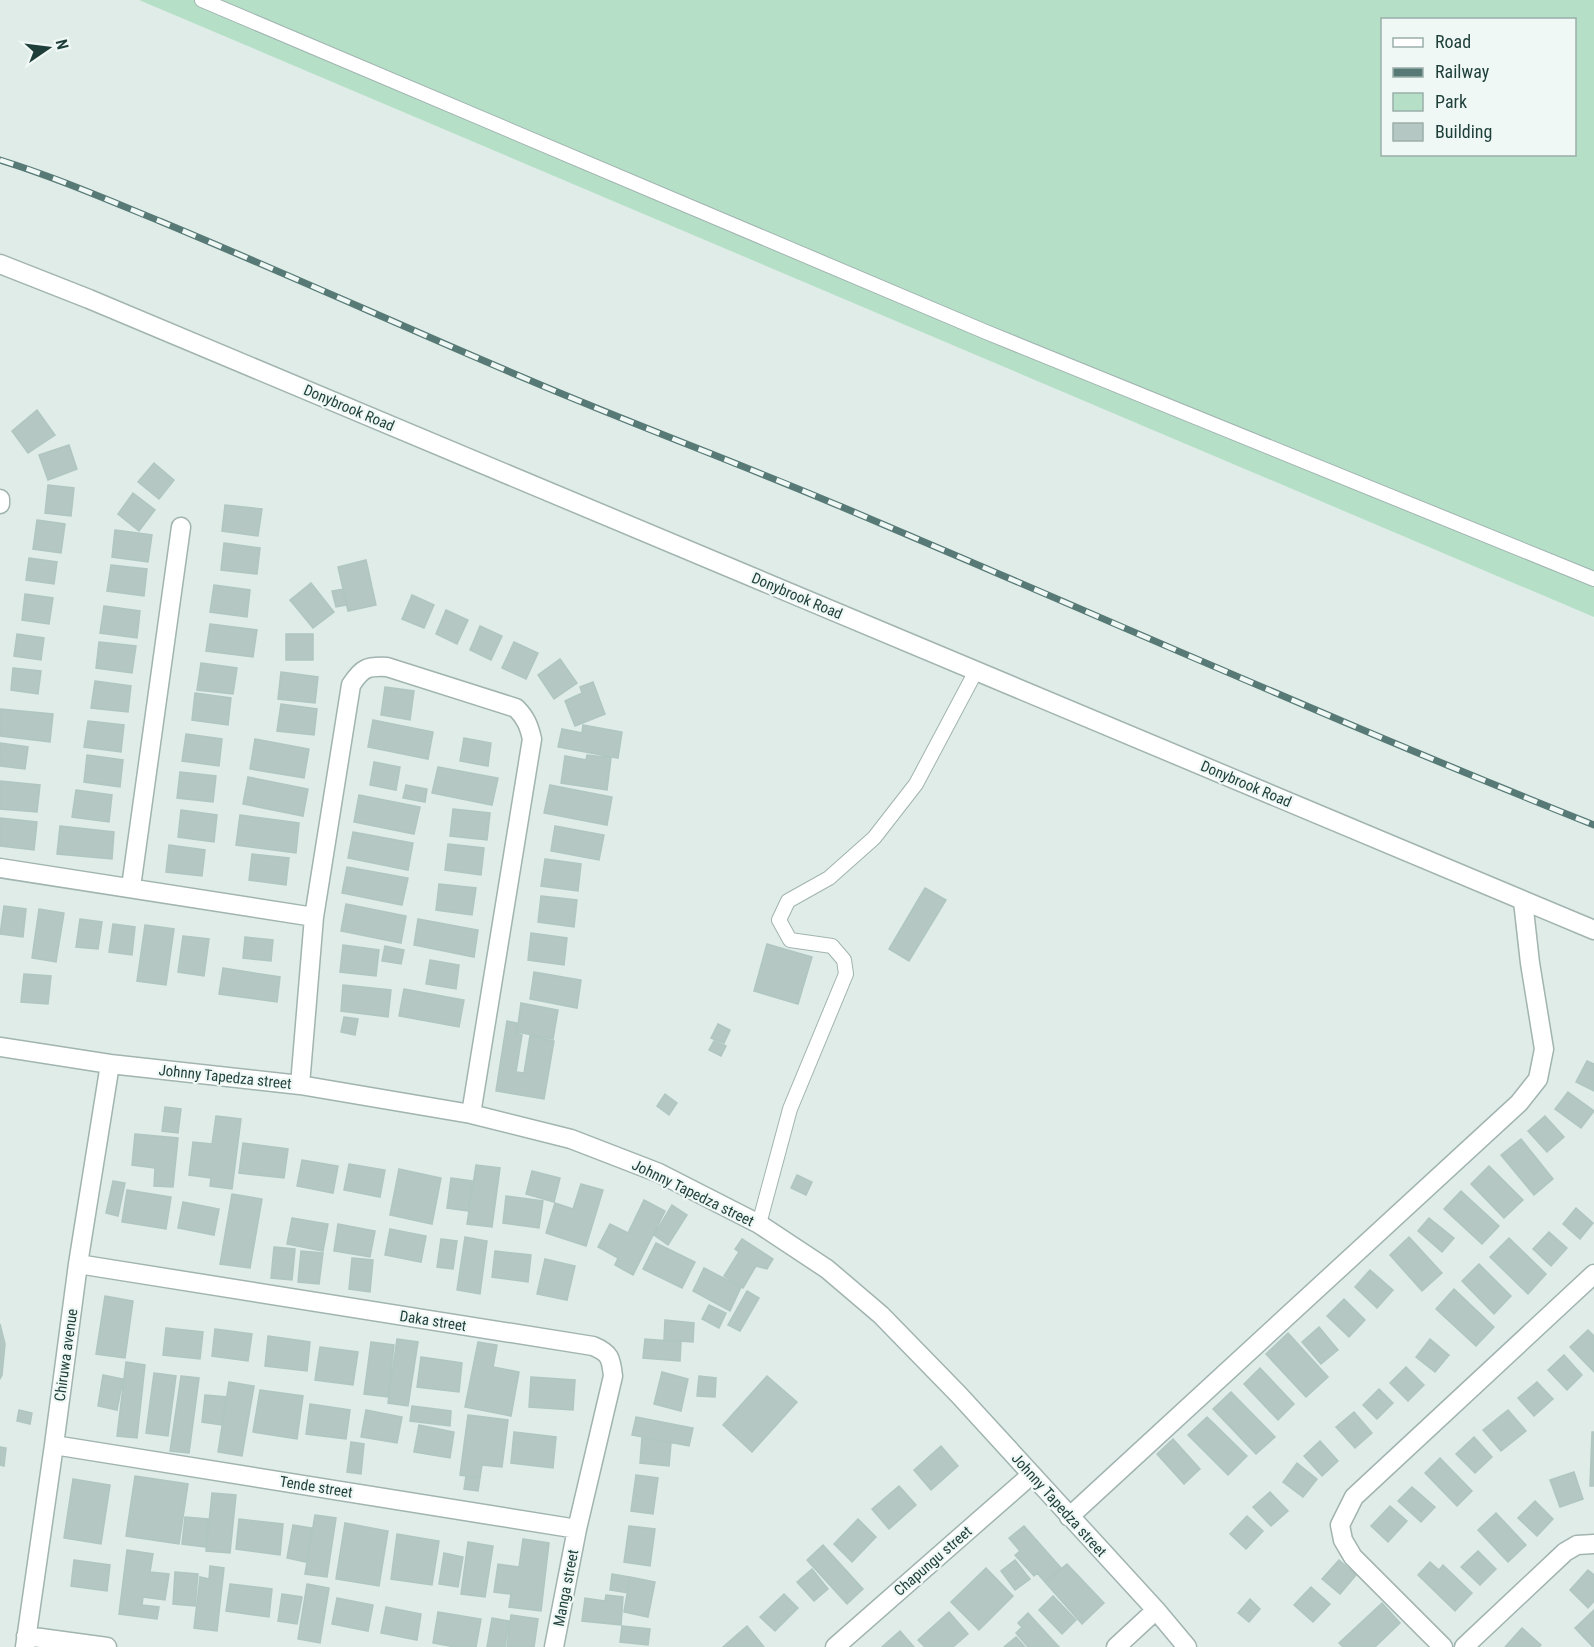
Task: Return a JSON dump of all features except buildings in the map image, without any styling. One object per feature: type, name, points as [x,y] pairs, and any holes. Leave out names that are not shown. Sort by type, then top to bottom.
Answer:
[{"type":"street","name":"Donybrook Road","points":[[0,264],[89,299],[1594,930]]},
{"type":"street","points":[[0,499],[0,504]]},
{"type":"street","points":[[131,887],[181,527]]},
{"type":"street","points":[[300,1085],[314,917],[351,685],[360,672],[373,666],[387,667],[516,708],[528,724],[532,739],[471,1114]]},
{"type":"street","points":[[0,868],[314,917]]},
{"type":"street","points":[[1069,1517],[1519,1103],[1538,1079],[1544,1049],[1523,901]]},
{"type":"street","name":"Johnny Tapedza street","points":[[0,1047],[110,1064],[300,1085],[471,1114],[571,1140],[659,1173],[759,1224],[827,1269],[881,1315],[959,1395],[1156,1610],[1187,1647]]},
{"type":"street","name":"Chiruwa avenue","points":[[25,1641],[78,1264],[110,1064]]},
{"type":"street","name":"Daka street","points":[[78,1264],[581,1344],[605,1351],[611,1361],[613,1376],[578,1529]]},
{"type":"street","points":[[1443,1647],[1353,1557],[1343,1540],[1340,1525],[1354,1497],[1594,1274]]},
{"type":"street","name":"Tende street","points":[[54,1445],[578,1529]]},
{"type":"street","name":"Chapungu street","points":[[835,1647],[1031,1475]]},
{"type":"street","name":"Manga street","points":[[554,1647],[578,1529]]},
{"type":"street","points":[[1464,1647],[1565,1552],[1577,1545],[1594,1544]]},
{"type":"street","points":[[1116,1647],[1156,1610]]},
{"type":"street","points":[[25,1641],[107,1647]]},
{"type":"lane","points":[[202,0],[986,332],[1594,579]]},
{"type":"lane","points":[[759,1224],[790,1109],[846,974],[844,960],[832,946],[790,940],[779,920],[788,901],[829,878],[874,838],[916,784],[976,671]]},
{"type":"green space","points":[[139,0],[1594,0],[1594,617]]},
{"type":"railway","points":[[0,160],[61,181],[162,222],[529,380],[842,507],[1311,708],[1594,825]]}]
